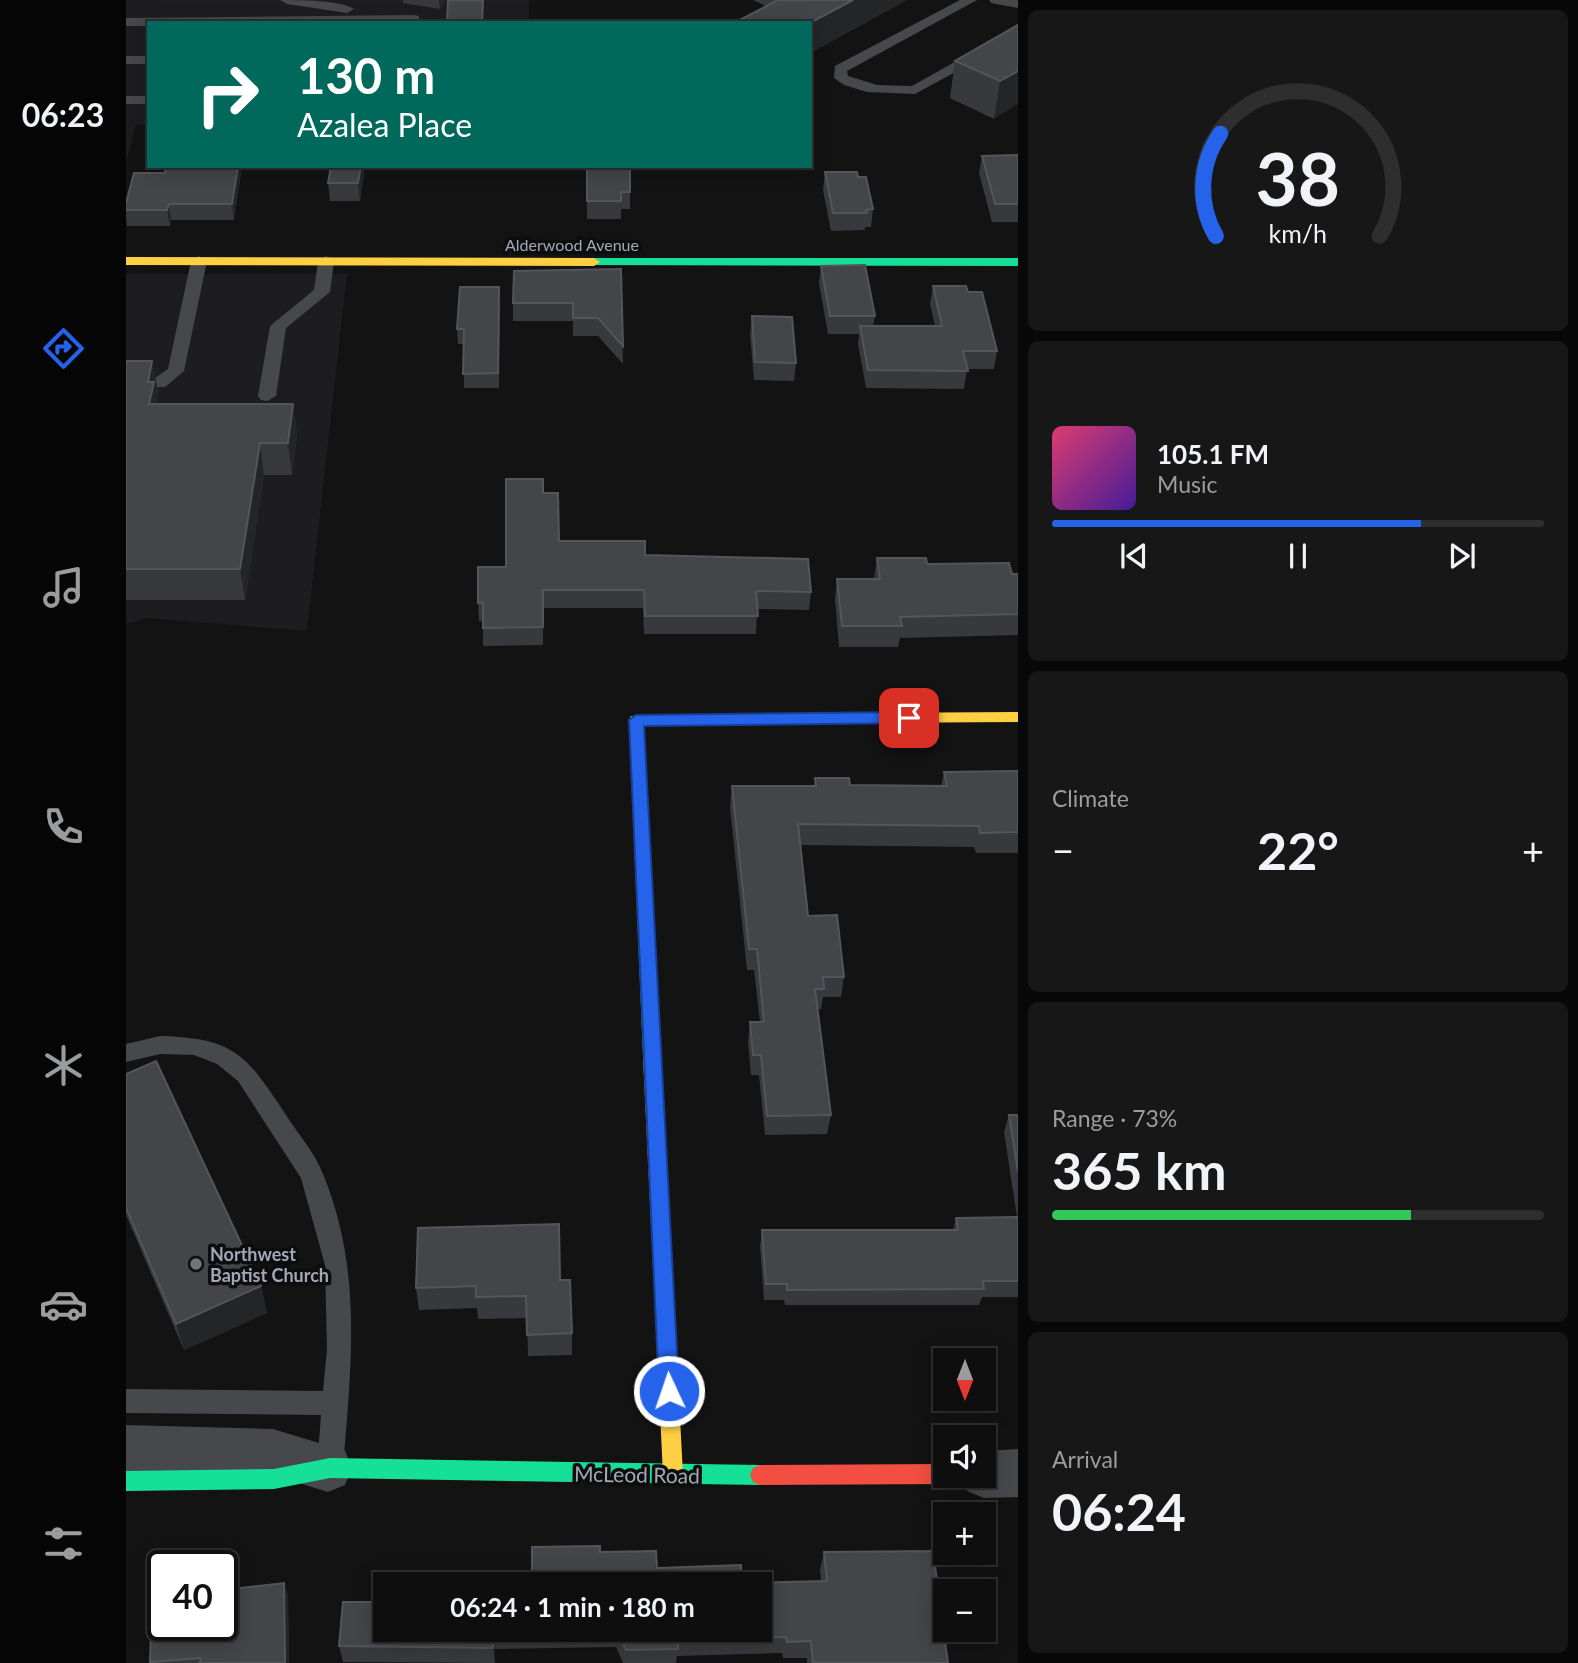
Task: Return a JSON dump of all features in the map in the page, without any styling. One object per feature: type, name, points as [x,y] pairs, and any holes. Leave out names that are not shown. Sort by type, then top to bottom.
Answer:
[{"type":"street","name":"Alderwood Avenue","points":[[126,261],[1018,262]]},
{"type":"street","points":[[673,1475],[636,720],[1018,717]]},
{"type":"street","name":"McLeod Road","points":[[126,1448],[273,1452],[330,1468]]},
{"type":"street","name":"McLeod Road","points":[[126,1481],[274,1479],[330,1468],[673,1475],[933,1474]]},
{"type":"street","points":[[996,1474],[1018,1474]]},
{"type":"lane","points":[[287,0],[414,21]]},
{"type":"lane","points":[[970,0],[840,69],[841,78],[854,85],[900,92],[915,90],[1018,33]]},
{"type":"lane","points":[[996,0],[1018,4]]},
{"type":"lane","points":[[126,22],[147,22]]},
{"type":"lane","points":[[126,60],[147,60]]},
{"type":"lane","points":[[126,100],[147,100]]},
{"type":"lane","points":[[126,383],[159,383],[176,371],[198,261]]},
{"type":"lane","points":[[267,396],[278,326],[322,292],[326,261]]},
{"type":"lane","points":[[126,1053],[160,1045],[195,1046],[225,1057],[246,1074],[312,1175],[337,1265],[340,1349],[330,1468]]},
{"type":"lane","points":[[126,1401],[336,1403]]},
{"type":"shaded area","points":[[126,0],[529,0],[529,21],[147,21],[147,125],[136,125],[126,163]]},
{"type":"shaded area","points":[[126,274],[347,274],[307,631],[147,618],[126,624]]},
{"type":"building","points":[[448,0],[483,0],[482,21],[447,21]]},
{"type":"building","points":[[778,0],[853,0],[812,22],[738,21]]},
{"type":"building","points":[[1018,25],[1018,71],[1000,81],[955,61]]},
{"type":"building","points":[[1018,155],[1018,204],[995,204],[982,156]]},
{"type":"building","points":[[166,168],[238,168],[232,204],[169,204],[167,210],[126,210],[134,173],[165,173]]},
{"type":"building","points":[[331,168],[361,168],[358,183],[328,183]]},
{"type":"building","points":[[587,168],[630,168],[630,192],[621,192],[621,201],[587,201]]},
{"type":"building","points":[[825,172],[857,172],[858,177],[866,177],[873,209],[866,210],[867,213],[833,213]]},
{"type":"building","points":[[865,265],[875,316],[830,316],[821,266]]},
{"type":"building","points":[[621,269],[623,346],[598,318],[573,318],[573,303],[513,303],[514,271]]},
{"type":"building","points":[[933,286],[966,286],[968,292],[982,292],[997,351],[963,351],[968,371],[868,370],[860,326],[942,326]]},
{"type":"building","points":[[460,287],[499,287],[498,373],[463,374],[464,329],[457,329]]},
{"type":"building","points":[[752,316],[792,317],[796,363],[755,362]]},
{"type":"building","points":[[126,361],[152,361],[148,382],[154,382],[149,404],[293,404],[288,443],[260,443],[240,569],[126,569]]},
{"type":"building","points":[[506,479],[543,479],[543,493],[558,493],[559,541],[645,541],[645,555],[808,559],[811,592],[756,591],[758,616],[645,616],[644,590],[543,590],[543,627],[483,628],[483,603],[478,603],[478,567],[506,567]]},
{"type":"building","points":[[877,558],[926,558],[927,564],[1009,563],[1012,574],[1018,574],[1018,614],[900,617],[902,626],[842,626],[837,579],[880,579]]},
{"type":"building","points":[[1018,771],[1018,832],[980,833],[979,826],[798,824],[808,916],[837,915],[844,977],[823,977],[824,989],[815,989],[831,1115],[767,1116],[761,1055],[753,1055],[750,1022],[764,1022],[757,949],[749,949],[732,786],[816,786],[815,778],[849,778],[850,785],[947,786],[944,772]]},
{"type":"building","name":"Northwest Baptist Church","points":[[156,1061],[261,1286],[176,1324],[126,1208],[126,1074]]},
{"type":"building","points":[[1009,1115],[1018,1115],[1018,1172]]},
{"type":"building","points":[[1018,1217],[1018,1281],[983,1281],[984,1289],[787,1290],[787,1284],[766,1284],[762,1230],[958,1230],[956,1218]]},
{"type":"building","points":[[559,1224],[560,1280],[570,1280],[572,1333],[527,1335],[526,1296],[476,1297],[476,1286],[416,1288],[418,1228]]},
{"type":"building","points":[[600,1546],[600,1552],[656,1551],[657,1568],[741,1565],[741,1572],[532,1572],[532,1547]]},
{"type":"building","points":[[933,1551],[937,1579],[933,1579],[933,1642],[945,1642],[948,1663],[813,1663],[811,1641],[787,1642],[786,1637],[772,1637],[772,1582],[827,1581],[824,1552]]},
{"type":"building","points":[[284,1583],[285,1663],[200,1663],[201,1658],[150,1662],[151,1641],[238,1641],[238,1588]]},
{"type":"building","points":[[343,1602],[373,1602],[373,1642],[493,1642],[493,1648],[339,1646]]},
{"type":"building","points":[[622,1642],[678,1642],[678,1649],[626,1650]]},
{"type":"traffic: fast","points":[[594,262],[1018,262]]},
{"type":"traffic: fast","points":[[652,1056],[636,720],[856,718]]},
{"type":"traffic: fast","points":[[126,1481],[274,1479],[330,1468],[760,1475]]},
{"type":"traffic: slow","points":[[126,261],[594,262]]},
{"type":"traffic: slow","points":[[856,718],[1018,717]]},
{"type":"traffic: slow","points":[[652,1056],[673,1475]]},
{"type":"traffic: jam","points":[[760,1475],[933,1474]]},
{"type":"place","name":"Northwest Baptist Church","points":[[196,1264]]},
{"type":"route","points":[[669,1391],[636,720],[909,718]]}]
